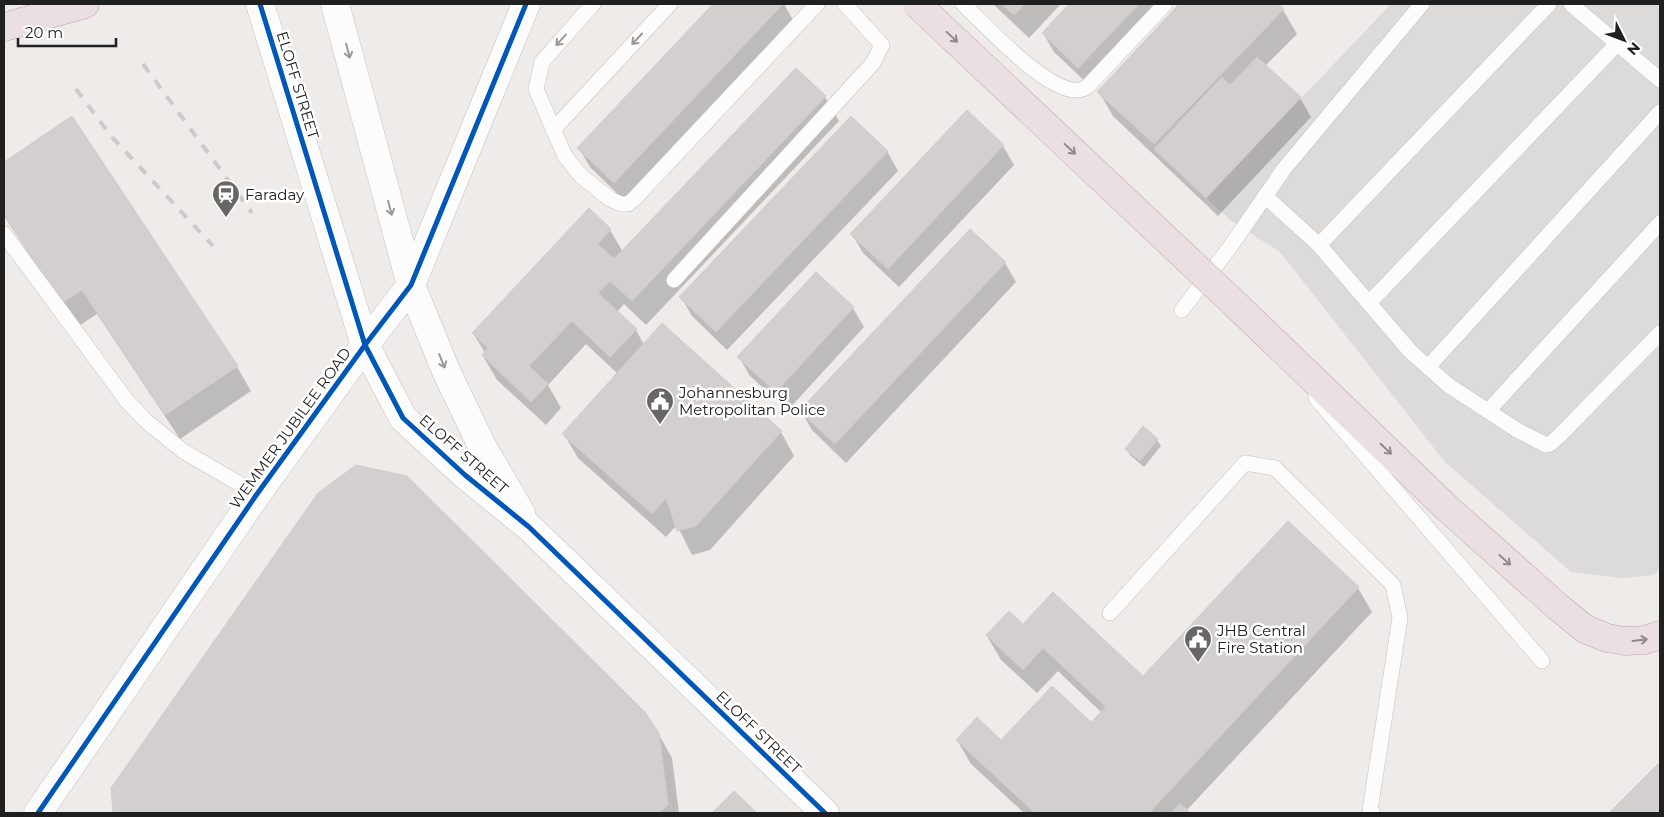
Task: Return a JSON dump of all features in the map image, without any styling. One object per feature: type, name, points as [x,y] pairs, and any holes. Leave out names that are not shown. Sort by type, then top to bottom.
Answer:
[{"type":"highway","points":[[13,24],[85,4]]},
{"type":"highway","points":[[917,4],[1237,306],[1447,508],[1558,607],[1585,629],[1607,638],[1625,641],[1645,640],[1660,635]]},
{"type":"street","name":"ELOFF STREET","points":[[260,4],[365,345],[403,418],[465,475],[529,527],[825,813]]},
{"type":"street","name":"ELOFF STREET","points":[[335,4],[411,285],[446,371],[482,446],[529,527]]},
{"type":"street","name":"WEMMER JUBILEE ROAD","points":[[38,813],[257,494],[411,285],[526,4]]},
{"type":"lane","points":[[593,4],[542,62],[536,89],[565,156],[581,176],[610,199],[621,204],[628,204],[817,4]]},
{"type":"lane","points":[[553,130],[670,4]]},
{"type":"lane","points":[[674,280],[873,63],[882,45],[845,4]]},
{"type":"lane","points":[[964,4],[1035,71],[1065,89],[1078,90],[1088,86],[1165,4]]},
{"type":"lane","points":[[1182,310],[1284,169],[1422,4]]},
{"type":"lane","points":[[1319,245],[1549,4]]},
{"type":"lane","points":[[1571,4],[1660,80]]},
{"type":"lane","points":[[1369,303],[1617,44]]},
{"type":"lane","points":[[1428,367],[1660,112]]},
{"type":"lane","points":[[1266,196],[1319,245],[1410,351],[1448,385],[1537,442],[1546,445],[1550,444],[1660,333]]},
{"type":"lane","points":[[1488,411],[1660,224]]},
{"type":"lane","points":[[4,234],[127,401],[146,421],[183,451],[257,494]]},
{"type":"lane","points":[[1237,306],[1542,661]]},
{"type":"lane","points":[[1110,613],[1244,462],[1275,468],[1393,585],[1400,618],[1373,812]]},
{"type":"shaded area","points":[[1391,4],[1660,4],[1660,568],[1654,575],[1623,578],[1571,572],[1445,462],[1280,252],[1230,220],[1206,198]]},
{"type":"building","points":[[713,4],[783,4],[614,183],[577,148]]},
{"type":"building","points":[[1002,4],[1025,4],[1014,15]]},
{"type":"building","points":[[1069,4],[1139,4],[1078,68],[1042,33]]},
{"type":"building","points":[[1179,4],[1279,4],[1284,9],[1154,144],[1097,92]]},
{"type":"building","points":[[1257,57],[1301,97],[1206,198],[1154,149],[1222,77],[1230,85]]},
{"type":"building","points":[[796,68],[826,96],[632,301],[610,281],[598,293],[637,329],[610,357],[572,321],[529,366],[548,384],[531,402],[482,355],[488,348],[472,333],[589,208],[611,229],[598,244],[614,259]]},
{"type":"building","points":[[967,110],[1004,145],[888,269],[850,234]]},
{"type":"building","points":[[72,116],[238,366],[165,415],[82,290],[62,303],[4,215],[4,162]]},
{"type":"building","points":[[851,116],[888,151],[716,332],[679,297]]},
{"type":"building","points":[[970,229],[1006,262],[835,444],[799,411]]},
{"type":"building","points":[[816,272],[854,307],[776,392],[737,357]]},
{"type":"building","points":[[662,323],[782,431],[696,526],[677,531],[666,498],[652,514],[562,434]]},
{"type":"building","points":[[1143,426],[1158,439],[1140,461],[1125,449]]},
{"type":"building","points":[[356,465],[407,476],[645,712],[659,733],[668,805],[659,813],[113,813],[111,788],[318,493]]},
{"type":"building","points":[[1288,521],[1359,587],[1149,813],[1035,813],[956,740],[977,717],[1001,740],[1052,686],[1091,722],[1106,707],[1043,648],[1023,670],[986,635],[1009,611],[1023,624],[1053,592],[1143,676]]},
{"type":"building","points":[[1660,762],[1660,813],[1609,813]]},
{"type":"building","points":[[734,791],[757,813],[712,813]]},
{"type":"building","points":[[1180,803],[1190,813],[1171,813]]},
{"type":"railway","points":[[143,64],[252,213]]},
{"type":"railway","points":[[76,89],[111,136],[213,246]]},
{"type":"cycle path","points":[[260,4],[365,345],[403,418],[465,475],[529,527],[825,813]]},
{"type":"cycle path","points":[[38,813],[257,494],[411,285],[526,4]]},
{"type":"place","name":"Faraday","points":[[226,218]]},
{"type":"place","name":"Johannesburg Metropolitan Police","points":[[660,425]]},
{"type":"place","name":"JHB Central Fire Station","points":[[1198,663]]}]
